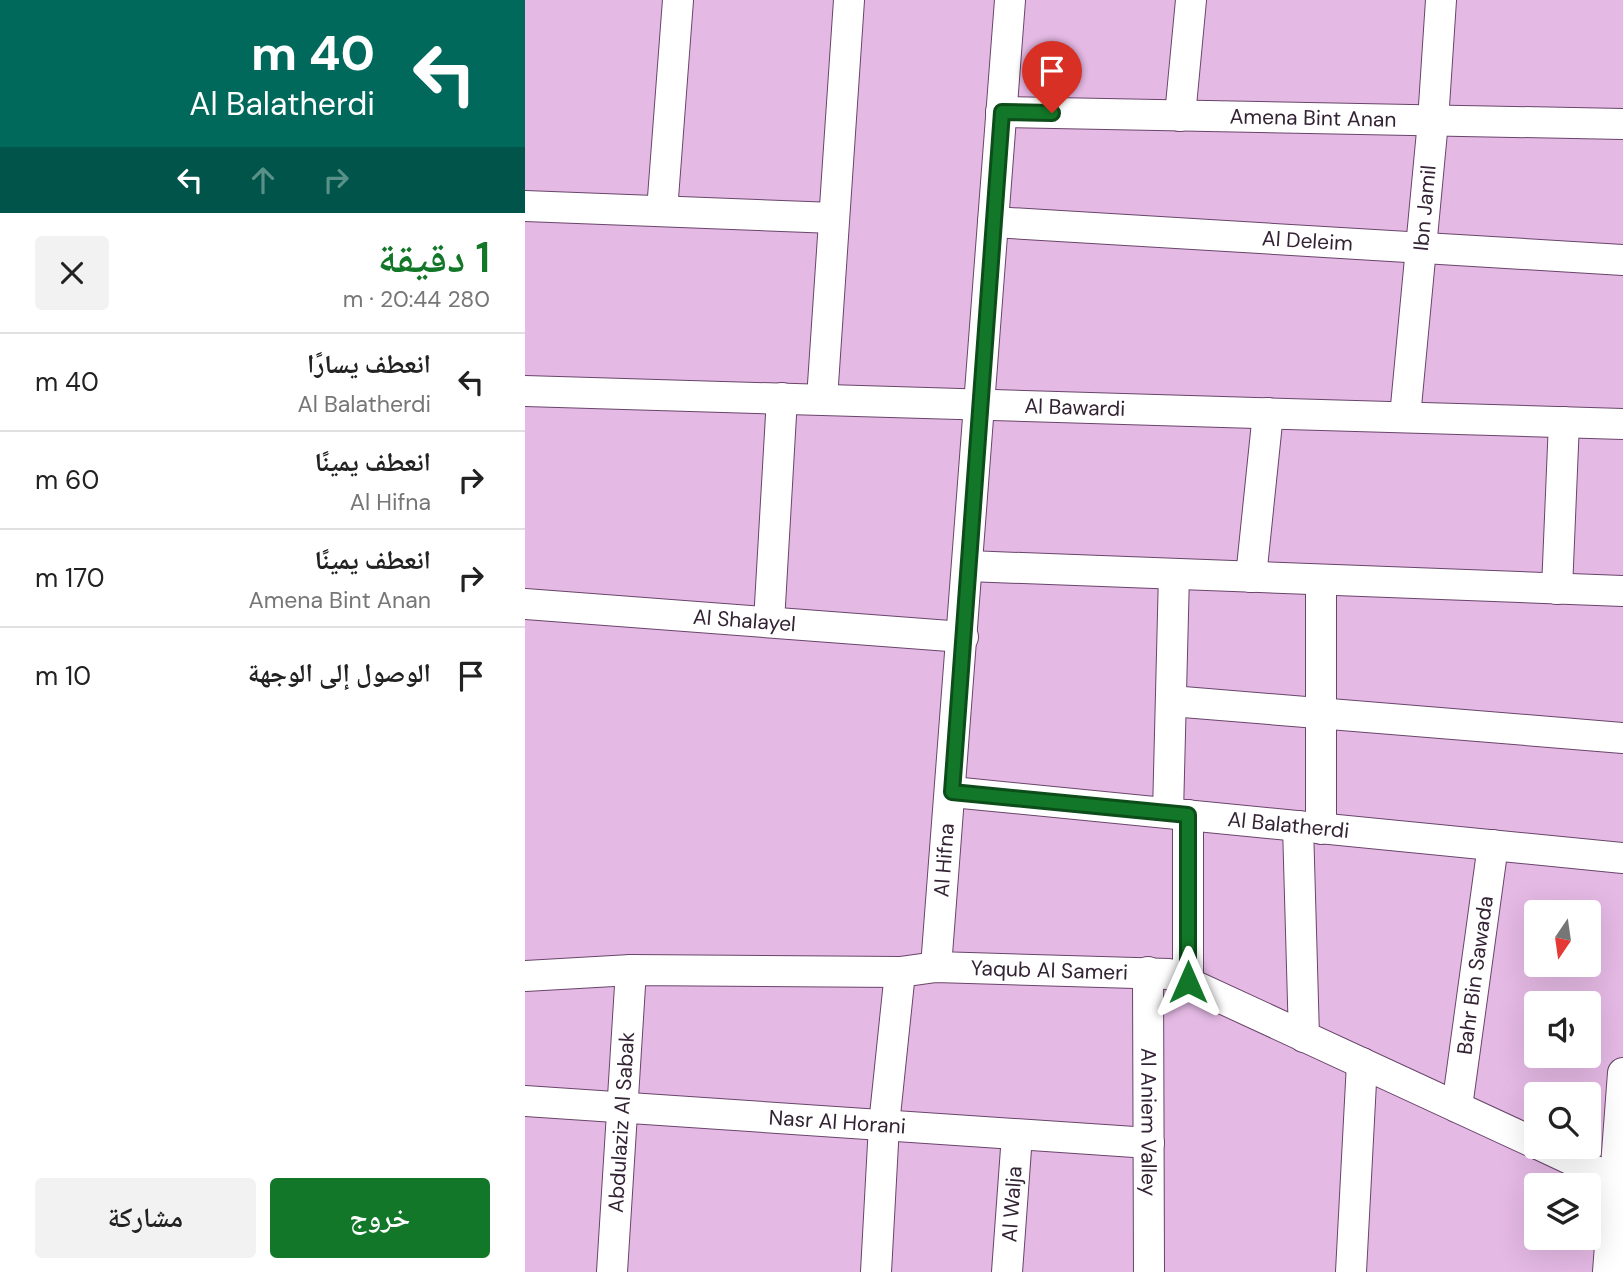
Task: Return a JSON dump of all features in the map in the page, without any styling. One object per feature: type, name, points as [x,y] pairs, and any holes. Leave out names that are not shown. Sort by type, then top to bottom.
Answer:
[{"type":"street","points":[[662,211],[678,0]]},
{"type":"street","points":[[822,399],[849,0]]},
{"type":"street","name":"Al Hifna","points":[[936,967],[952,792],[1010,0]]},
{"type":"street","points":[[1179,116],[1191,0]]},
{"type":"street","name":"Ibn Jamil","points":[[1405,417],[1433,121],[1441,0]]},
{"type":"street","name":"Amena Bint Anan","points":[[1002,112],[1623,124]]},
{"type":"street","points":[[525,206],[834,218]]},
{"type":"street","name":"Al Deleim","points":[[993,222],[1623,260]]},
{"type":"street","name":"Al Bawardi","points":[[525,391],[1623,424]]},
{"type":"street","points":[[769,622],[782,398]]},
{"type":"street","points":[[1251,577],[1268,413]]},
{"type":"street","points":[[1557,589],[1564,422]]},
{"type":"street","points":[[968,566],[1623,592]]},
{"type":"street","points":[[1174,574],[1171,701],[1188,982]]},
{"type":"street","points":[[1304,1037],[1310,827],[1321,713],[1321,580]]},
{"type":"street","name":"Al Shalayel","points":[[525,604],[963,637]]},
{"type":"street","points":[[1171,701],[1623,738]]},
{"type":"street","name":"Al Balatherdi","points":[[952,792],[1623,858]]},
{"type":"street","name":"Bahr Bin Sawada","points":[[1457,1107],[1493,845]]},
{"type":"street","name":"Yaqub Al Sameri","points":[[525,976],[631,970],[900,972],[936,967],[1148,971],[1169,974],[1524,1138]]},
{"type":"street","name":"Abdulaziz Al Sabak","points":[[612,1272],[631,970]]},
{"type":"street","name":"Al Aniem Valley","points":[[1148,971],[1149,1272]]},
{"type":"street","points":[[876,1272],[884,1125],[900,972]]},
{"type":"street","points":[[1351,1272],[1362,1063]]},
{"type":"street","points":[[1608,1272],[1619,1182],[1623,1073]]},
{"type":"street","name":"Nasr Al Horani","points":[[525,1101],[1149,1143]]},
{"type":"street","name":"Al Walja","points":[[1007,1272],[1017,1135]]},
{"type":"street","points":[[1570,1159],[1619,1182]]},
{"type":"route","points":[[1052,113],[1002,112],[952,792],[1188,815],[1188,982]]}]
